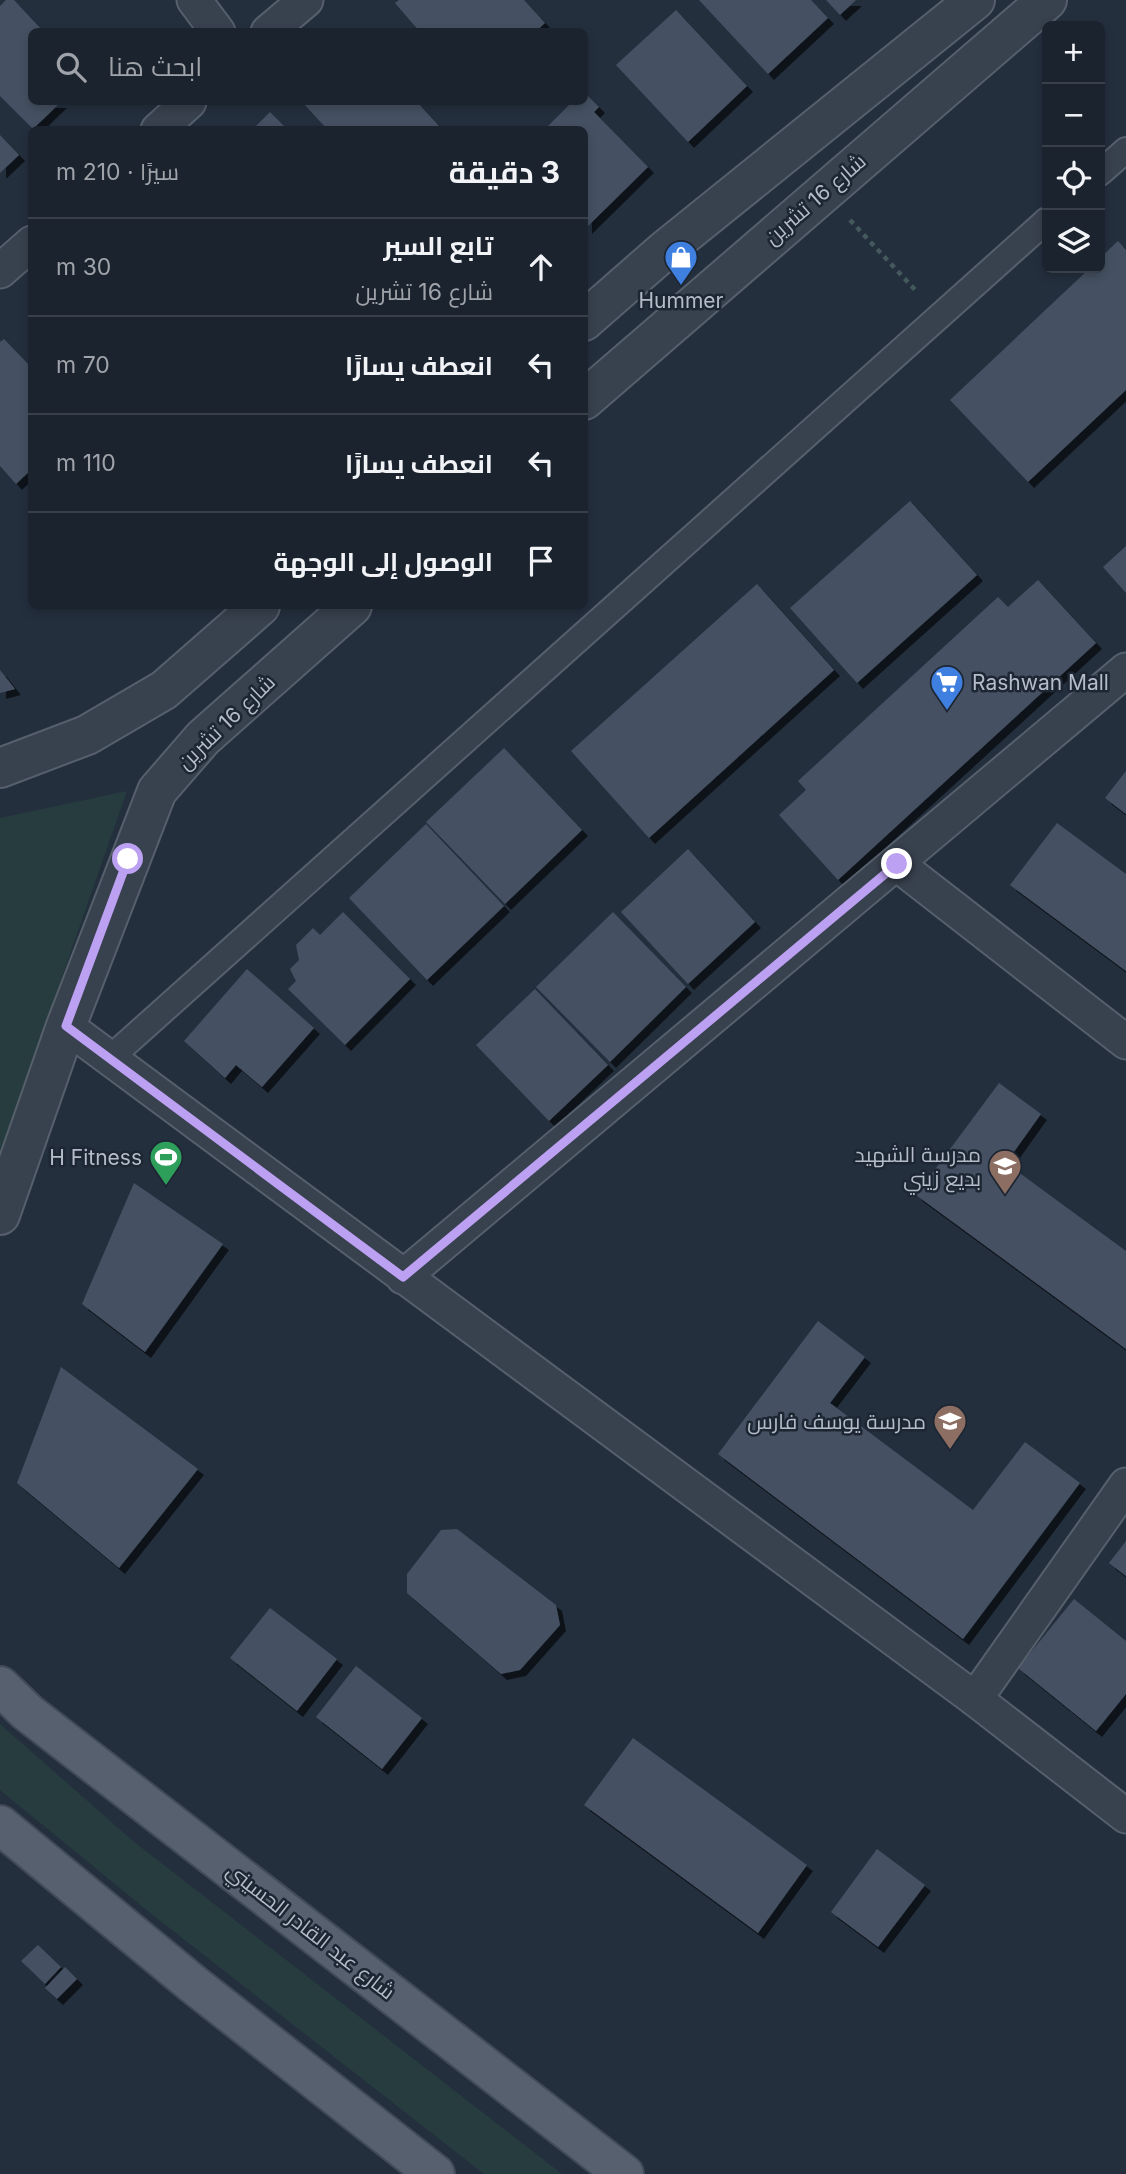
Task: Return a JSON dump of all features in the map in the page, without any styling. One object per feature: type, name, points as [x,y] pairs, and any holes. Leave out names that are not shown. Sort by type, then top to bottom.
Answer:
[{"type":"main road","name":"شارع عبد القادر الحسيني","points":[[0,1686],[27,1712],[624,2174]]},
{"type":"main road","points":[[0,1825],[193,1984],[435,2174]]},
{"type":"street","points":[[194,0],[215,28]]},
{"type":"street","points":[[273,28],[306,0]]},
{"type":"street","points":[[588,317],[665,250],[975,0]]},
{"type":"street","name":"شارع 16 تشرين","points":[[588,397],[1047,0]]},
{"type":"street","points":[[162,126],[186,105]]},
{"type":"street","points":[[1105,169],[1126,150]]},
{"type":"street","points":[[109,1059],[1042,224]]},
{"type":"street","points":[[0,271],[28,246]]},
{"type":"street","points":[[665,250],[701,298]]},
{"type":"street","points":[[0,768],[88,735],[163,690],[257,609]]},
{"type":"street","name":"شارع 16 تشرين","points":[[0,1215],[66,1026],[157,791],[203,738],[349,609]]},
{"type":"street","points":[[403,1277],[1126,670]]},
{"type":"street","points":[[897,864],[1126,1042]]},
{"type":"street","points":[[66,1026],[975,1699],[1126,1816]]},
{"type":"street","points":[[975,1699],[1126,1485]]},
{"type":"path","points":[[824,192],[940,316]]},
{"type":"green space","points":[[127,791],[0,1154],[0,818]]},
{"type":"green space","points":[[0,1724],[133,1841],[562,2174],[484,2174],[149,1912],[0,1790]]},
{"type":"building","points":[[6,0],[14,0],[40,28],[28,28],[28,105],[58,105],[36,126],[30,126],[0,96],[0,6]]},
{"type":"building","points":[[399,0],[524,0],[545,23],[539,28],[417,28],[395,3]]},
{"type":"building","points":[[699,0],[811,0],[828,18],[768,74]]},
{"type":"building","points":[[826,0],[856,0],[840,15]]},
{"type":"building","points":[[676,10],[747,86],[688,142],[616,65]]},
{"type":"building","points":[[588,96],[599,107],[594,112],[648,167],[588,226],[588,126],[548,126],[569,105],[588,105]]},
{"type":"building","points":[[305,105],[420,105],[439,126],[324,126]]},
{"type":"building","points":[[270,112],[284,126],[256,126]]},
{"type":"building","points":[[0,135],[19,155],[0,173]]},
{"type":"building","points":[[1118,241],[1126,250],[1126,390],[1028,482],[950,400],[1085,273],[1105,273],[1105,253]]},
{"type":"building","points":[[4,339],[28,364],[28,473],[16,484],[0,466],[0,342]]},
{"type":"building","points":[[910,501],[977,575],[857,683],[790,608]]},
{"type":"building","points":[[1126,546],[1126,593],[1103,567]]},
{"type":"building","name":"Rashwan Mall","points":[[1038,580],[1096,643],[838,880],[779,815],[806,790],[798,781],[998,597],[1008,607]]},
{"type":"building","points":[[757,584],[834,670],[649,838],[571,751]]},
{"type":"building","points":[[0,670],[15,689],[0,693]]},
{"type":"building","points":[[504,748],[582,830],[505,904],[426,822]]},
{"type":"building","points":[[1126,771],[1126,814],[1105,798]]},
{"type":"building","points":[[1057,823],[1126,874],[1126,971],[1010,885]]},
{"type":"building","points":[[426,824],[504,906],[427,980],[349,898]]},
{"type":"building","points":[[688,849],[755,922],[688,984],[621,912]]},
{"type":"building","points":[[343,912],[410,979],[345,1045],[288,989],[296,981],[290,969],[299,960],[296,945],[313,928],[320,935]]},
{"type":"building","points":[[613,912],[686,987],[610,1062],[536,987]]},
{"type":"building","points":[[247,969],[314,1028],[262,1087],[236,1065],[225,1078],[184,1041]]},
{"type":"building","points":[[535,989],[608,1065],[549,1121],[476,1045]]},
{"type":"building","points":[[999,1083],[1041,1114],[1006,1163],[1126,1251],[1126,1349],[916,1195]]},
{"type":"building","points":[[134,1183],[223,1244],[145,1352],[82,1304]]},
{"type":"building","points":[[818,1321],[865,1357],[830,1403],[973,1510],[1025,1442],[1080,1483],[963,1639],[718,1454]]},
{"type":"building","points":[[61,1367],[198,1469],[119,1568],[17,1483]]},
{"type":"building","points":[[457,1529],[556,1605],[560,1625],[520,1670],[501,1674],[407,1593],[407,1574],[441,1530]]},
{"type":"building","points":[[1126,1541],[1126,1576],[1109,1563]]},
{"type":"building","points":[[1074,1599],[1126,1641],[1126,1694],[1096,1731],[1018,1668]]},
{"type":"building","points":[[270,1608],[337,1659],[297,1711],[230,1658]]},
{"type":"building","points":[[356,1666],[422,1718],[382,1769],[316,1717]]},
{"type":"building","points":[[633,1738],[807,1865],[758,1933],[584,1805]]},
{"type":"building","points":[[877,1849],[925,1885],[878,1947],[831,1912]]},
{"type":"building","points":[[38,1945],[61,1967],[45,1984],[21,1961]]},
{"type":"building","points":[[65,1967],[77,1979],[57,1999],[45,1988]]},
{"type":"place","name":"Hummer","points":[[681,287]]},
{"type":"place","name":"Rashwan Mall","points":[[947,712]]},
{"type":"place","name":"H Fitness","points":[[166,1187]]},
{"type":"place","name":"مدرسة الشهيد بديع زيني","points":[[1005,1196]]},
{"type":"place","name":"مدرسة يوسف فارس","points":[[950,1451]]},
{"type":"route","points":[[128,859],[66,1026],[403,1277],[897,864]]}]
